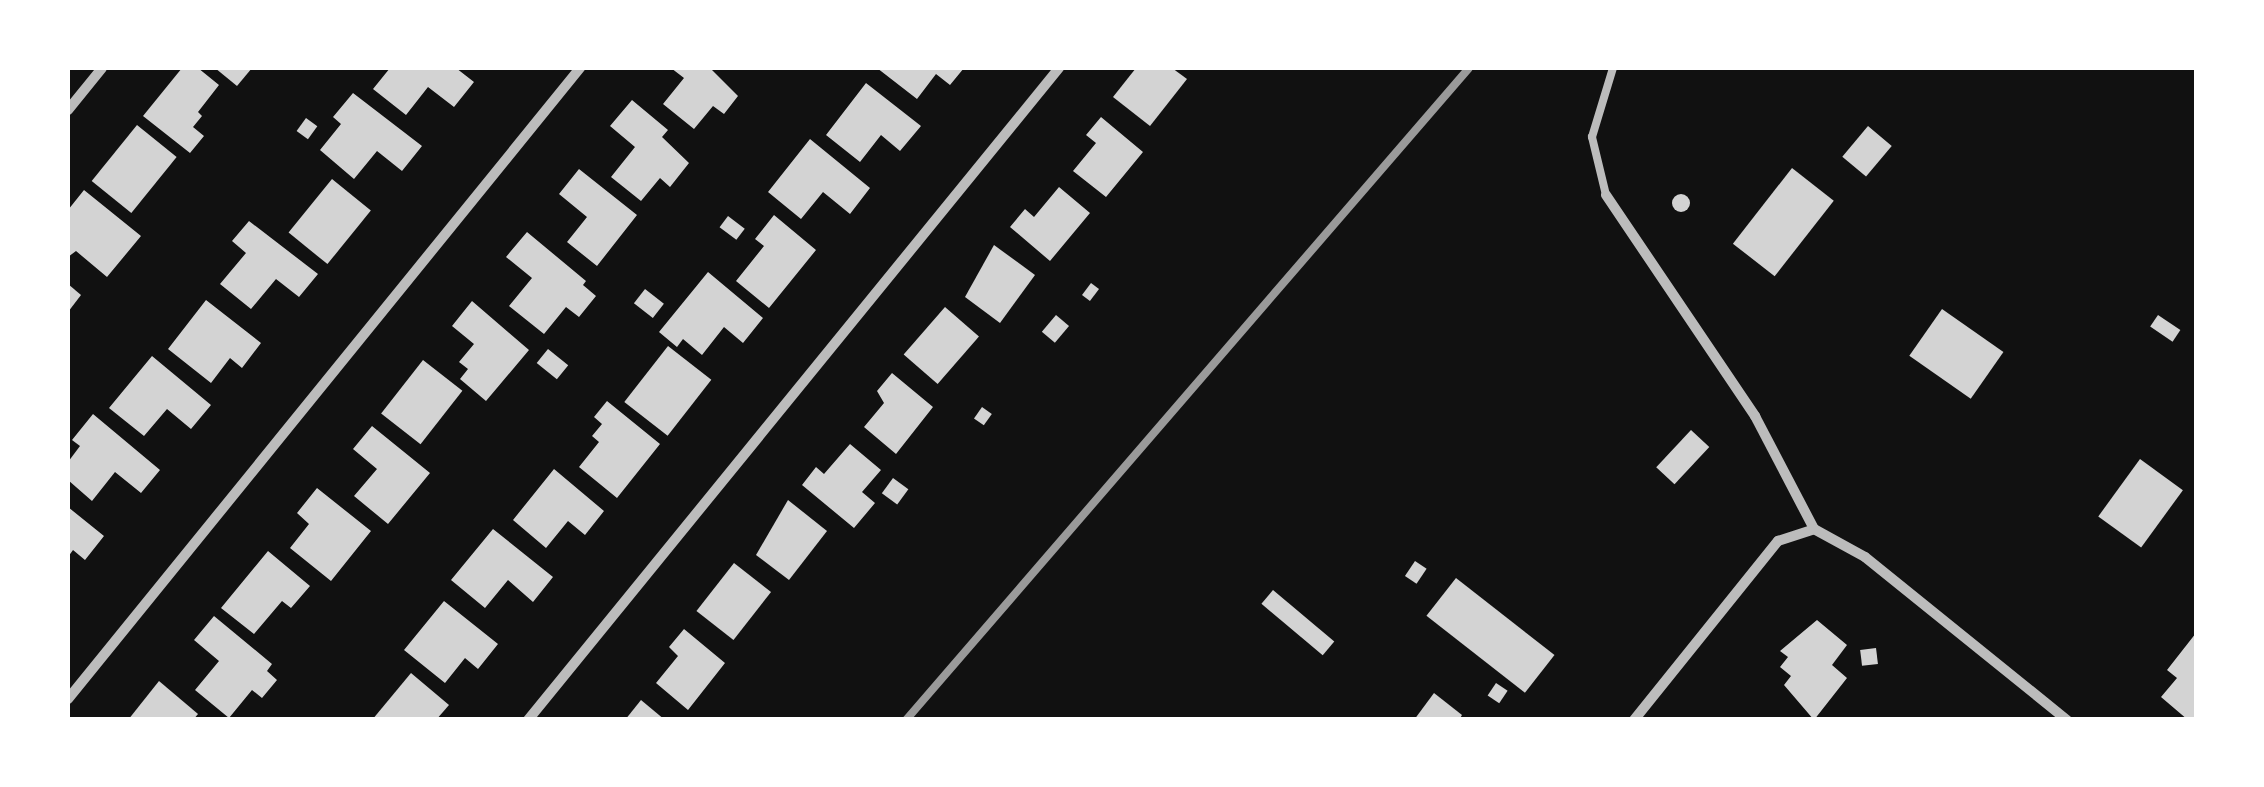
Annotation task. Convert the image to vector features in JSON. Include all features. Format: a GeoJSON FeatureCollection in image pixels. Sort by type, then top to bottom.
{"type":"FeatureCollection","features":[{"type":"Feature","properties":{"kind":"street"},"geometry":{"type":"LineString","coordinates":[[68,110],[102,68]]}},
{"type":"Feature","properties":{"kind":"street"},"geometry":{"type":"LineString","coordinates":[[68,699],[580,68]]}},
{"type":"Feature","properties":{"kind":"street"},"geometry":{"type":"LineString","coordinates":[[528,720],[1059,68]]}},
{"type":"Feature","properties":{"kind":"street"},"geometry":{"type":"LineString","coordinates":[[1606,195],[1756,416],[1814,529],[1865,557],[2066,720]]}},
{"type":"Feature","properties":{"kind":"street"},"geometry":{"type":"LineString","coordinates":[[1634,720],[1778,541],[1814,529]]}},
{"type":"Feature","properties":{"kind":"lane"},"geometry":{"type":"LineString","coordinates":[[1606,195],[1592,137],[1612,68]]}},
{"type":"Feature","properties":{"kind":"building"},"geometry":{"type":"Polygon","coordinates":[[[182,68],[198,68],[219,85],[198,112],[202,116],[193,127],[204,136],[190,153],[143,116],[182,68]]]}},
{"type":"Feature","properties":{"kind":"building"},"geometry":{"type":"Polygon","coordinates":[[[215,68],[252,68],[237,86],[215,68]]]}},
{"type":"Feature","properties":{"kind":"building"},"geometry":{"type":"Polygon","coordinates":[[[390,68],[456,68],[474,82],[454,107],[428,87],[406,115],[373,89],[390,68]]]}},
{"type":"Feature","properties":{"kind":"building"},"geometry":{"type":"Polygon","coordinates":[[[671,68],[710,68],[738,96],[724,114],[713,106],[694,129],[663,104],[684,78],[671,68]]]}},
{"type":"Feature","properties":{"kind":"building"},"geometry":{"type":"Polygon","coordinates":[[[877,68],[964,68],[950,85],[936,74],[917,99],[877,68]]]}},
{"type":"Feature","properties":{"kind":"building"},"geometry":{"type":"Polygon","coordinates":[[[1136,68],[1172,68],[1187,79],[1150,126],[1113,97],[1136,68]]]}},
{"type":"Feature","properties":{"kind":"building"},"geometry":{"type":"Polygon","coordinates":[[[866,83],[921,126],[900,151],[881,135],[860,162],[826,135],[866,83]]]}},
{"type":"Feature","properties":{"kind":"building"},"geometry":{"type":"Polygon","coordinates":[[[353,93],[422,146],[402,171],[377,151],[354,179],[320,150],[341,124],[333,117],[353,93]]]}},
{"type":"Feature","properties":{"kind":"building"},"geometry":{"type":"Polygon","coordinates":[[[632,100],[668,130],[662,137],[689,163],[670,187],[660,178],[641,201],[611,177],[635,147],[610,126],[632,100]]]}},
{"type":"Feature","properties":{"kind":"building"},"geometry":{"type":"Polygon","coordinates":[[[1101,117],[1143,152],[1106,197],[1073,171],[1096,143],[1086,135],[1101,117]]]}},
{"type":"Feature","properties":{"kind":"building"},"geometry":{"type":"Polygon","coordinates":[[[306,118],[317,126],[308,139],[297,131],[306,118]]]}},
{"type":"Feature","properties":{"kind":"building"},"geometry":{"type":"Polygon","coordinates":[[[137,125],[177,157],[131,213],[92,181],[137,125]]]}},
{"type":"Feature","properties":{"kind":"building"},"geometry":{"type":"Polygon","coordinates":[[[1868,126],[1892,146],[1866,177],[1842,157],[1868,126]]]}},
{"type":"Feature","properties":{"kind":"building"},"geometry":{"type":"Polygon","coordinates":[[[810,139],[870,188],[850,214],[823,192],[801,219],[768,192],[810,139]]]}},
{"type":"Feature","properties":{"kind":"building"},"geometry":{"type":"Polygon","coordinates":[[[1792,168],[1834,201],[1775,276],[1733,244],[1792,168]]]}},
{"type":"Feature","properties":{"kind":"building"},"geometry":{"type":"Polygon","coordinates":[[[579,169],[637,215],[597,266],[567,242],[587,217],[559,194],[579,169]]]}},
{"type":"Feature","properties":{"kind":"building"},"geometry":{"type":"Polygon","coordinates":[[[332,179],[371,210],[327,264],[289,233],[332,179]]]}},
{"type":"Feature","properties":{"kind":"building"},"geometry":{"type":"Polygon","coordinates":[[[1059,187],[1090,213],[1050,261],[1010,227],[1025,209],[1034,217],[1059,187]]]}},
{"type":"Feature","properties":{"kind":"building"},"geometry":{"type":"Polygon","coordinates":[[[84,190],[141,236],[107,277],[76,251],[68,257],[68,210],[84,190]]]}},
{"type":"Feature","properties":{"kind":"building"},"geometry":{"type":"Polygon","coordinates":[[[1681,194],[1690,203],[1681,212],[1672,203],[1681,194]]]}},
{"type":"Feature","properties":{"kind":"building"},"geometry":{"type":"Polygon","coordinates":[[[774,215],[816,250],[769,308],[736,281],[764,246],[755,239],[774,215]]]}},
{"type":"Feature","properties":{"kind":"building"},"geometry":{"type":"Polygon","coordinates":[[[728,216],[745,229],[736,240],[720,227],[728,216]]]}},
{"type":"Feature","properties":{"kind":"building"},"geometry":{"type":"Polygon","coordinates":[[[249,221],[318,274],[299,297],[276,279],[251,309],[220,284],[246,253],[232,241],[249,221]]]}},
{"type":"Feature","properties":{"kind":"building"},"geometry":{"type":"Polygon","coordinates":[[[527,232],[586,281],[583,285],[596,296],[579,317],[566,307],[544,334],[509,306],[532,278],[506,257],[527,232]]]}},
{"type":"Feature","properties":{"kind":"building"},"geometry":{"type":"Polygon","coordinates":[[[994,245],[1035,275],[1000,323],[965,297],[994,245]]]}},
{"type":"Feature","properties":{"kind":"building"},"geometry":{"type":"Polygon","coordinates":[[[708,272],[763,318],[743,343],[724,327],[702,355],[683,339],[677,347],[659,332],[708,272]]]}},
{"type":"Feature","properties":{"kind":"building"},"geometry":{"type":"Polygon","coordinates":[[[1091,283],[1099,289],[1090,301],[1082,295],[1091,283]]]}},
{"type":"Feature","properties":{"kind":"building"},"geometry":{"type":"Polygon","coordinates":[[[68,284],[81,295],[68,312],[68,284]]]}},
{"type":"Feature","properties":{"kind":"building"},"geometry":{"type":"Polygon","coordinates":[[[645,289],[664,304],[653,318],[634,303],[645,289]]]}},
{"type":"Feature","properties":{"kind":"building"},"geometry":{"type":"Polygon","coordinates":[[[206,300],[261,343],[242,368],[230,358],[211,383],[168,349],[206,300]]]}},
{"type":"Feature","properties":{"kind":"building"},"geometry":{"type":"Polygon","coordinates":[[[472,301],[529,350],[486,401],[460,379],[468,369],[459,362],[474,344],[452,326],[472,301]]]}},
{"type":"Feature","properties":{"kind":"building"},"geometry":{"type":"Polygon","coordinates":[[[945,307],[979,337],[938,384],[904,355],[945,307]]]}},
{"type":"Feature","properties":{"kind":"building"},"geometry":{"type":"Polygon","coordinates":[[[1942,309],[2003,352],[1971,399],[1909,356],[1942,309]]]}},
{"type":"Feature","properties":{"kind":"building"},"geometry":{"type":"Polygon","coordinates":[[[1056,315],[1069,326],[1055,343],[1042,332],[1056,315]]]}},
{"type":"Feature","properties":{"kind":"building"},"geometry":{"type":"Polygon","coordinates":[[[2158,315],[2180,330],[2173,342],[2150,327],[2158,315]]]}},
{"type":"Feature","properties":{"kind":"building"},"geometry":{"type":"Polygon","coordinates":[[[668,346],[711,380],[668,436],[624,402],[668,346]]]}},
{"type":"Feature","properties":{"kind":"building"},"geometry":{"type":"Polygon","coordinates":[[[548,349],[568,365],[557,379],[537,363],[548,349]]]}},
{"type":"Feature","properties":{"kind":"building"},"geometry":{"type":"Polygon","coordinates":[[[152,356],[211,405],[191,429],[167,409],[144,436],[109,408],[152,356]]]}},
{"type":"Feature","properties":{"kind":"building"},"geometry":{"type":"Polygon","coordinates":[[[423,360],[462,391],[421,444],[381,414],[423,360]]]}},
{"type":"Feature","properties":{"kind":"building"},"geometry":{"type":"Polygon","coordinates":[[[892,373],[933,407],[896,454],[864,427],[884,403],[877,391],[892,373]]]}},
{"type":"Feature","properties":{"kind":"building"},"geometry":{"type":"Polygon","coordinates":[[[607,401],[660,444],[617,498],[579,467],[599,442],[592,436],[602,424],[594,417],[607,401]]]}},
{"type":"Feature","properties":{"kind":"building"},"geometry":{"type":"Polygon","coordinates":[[[982,407],[992,414],[984,425],[974,418],[982,407]]]}},
{"type":"Feature","properties":{"kind":"building"},"geometry":{"type":"Polygon","coordinates":[[[93,414],[160,470],[141,493],[115,472],[92,501],[68,480],[68,462],[80,446],[72,440],[93,414]]]}},
{"type":"Feature","properties":{"kind":"building"},"geometry":{"type":"Polygon","coordinates":[[[372,426],[430,473],[388,524],[354,496],[377,469],[353,449],[372,426]]]}},
{"type":"Feature","properties":{"kind":"building"},"geometry":{"type":"Polygon","coordinates":[[[1691,430],[1709,447],[1675,484],[1656,467],[1691,430]]]}},
{"type":"Feature","properties":{"kind":"building"},"geometry":{"type":"Polygon","coordinates":[[[850,444],[881,470],[862,492],[875,503],[854,528],[802,485],[816,467],[824,474],[850,444]]]}},
{"type":"Feature","properties":{"kind":"building"},"geometry":{"type":"Polygon","coordinates":[[[2140,459],[2183,490],[2141,548],[2098,516],[2140,459]]]}},
{"type":"Feature","properties":{"kind":"building"},"geometry":{"type":"Polygon","coordinates":[[[554,469],[604,511],[585,535],[568,521],[546,548],[513,520],[554,469]]]}},
{"type":"Feature","properties":{"kind":"building"},"geometry":{"type":"Polygon","coordinates":[[[893,478],[908,489],[897,505],[882,493],[893,478]]]}},
{"type":"Feature","properties":{"kind":"building"},"geometry":{"type":"Polygon","coordinates":[[[317,488],[371,531],[331,581],[290,548],[309,524],[297,513],[317,488]]]}},
{"type":"Feature","properties":{"kind":"building"},"geometry":{"type":"Polygon","coordinates":[[[788,500],[827,531],[789,580],[756,555],[788,500]]]}},
{"type":"Feature","properties":{"kind":"building"},"geometry":{"type":"Polygon","coordinates":[[[68,507],[104,536],[85,560],[73,550],[68,557],[68,507]]]}},
{"type":"Feature","properties":{"kind":"building"},"geometry":{"type":"Polygon","coordinates":[[[493,529],[553,577],[533,602],[508,580],[485,608],[451,580],[493,529]]]}},
{"type":"Feature","properties":{"kind":"building"},"geometry":{"type":"Polygon","coordinates":[[[268,551],[310,586],[291,608],[282,601],[254,634],[221,608],[268,551]]]}},
{"type":"Feature","properties":{"kind":"building"},"geometry":{"type":"Polygon","coordinates":[[[1415,561],[1427,569],[1417,584],[1405,576],[1415,561]]]}},
{"type":"Feature","properties":{"kind":"building"},"geometry":{"type":"Polygon","coordinates":[[[734,563],[771,592],[733,640],[696,611],[734,563]]]}},
{"type":"Feature","properties":{"kind":"building"},"geometry":{"type":"Polygon","coordinates":[[[1456,578],[1555,655],[1525,693],[1426,616],[1456,578]]]}},
{"type":"Feature","properties":{"kind":"building"},"geometry":{"type":"Polygon","coordinates":[[[1273,590],[1334,641],[1323,655],[1261,604],[1273,590]]]}},
{"type":"Feature","properties":{"kind":"building"},"geometry":{"type":"Polygon","coordinates":[[[444,601],[498,644],[478,669],[465,658],[445,683],[404,650],[444,601]]]}},
{"type":"Feature","properties":{"kind":"building"},"geometry":{"type":"Polygon","coordinates":[[[214,616],[272,664],[267,671],[277,680],[262,698],[252,690],[229,718],[195,690],[219,661],[194,640],[214,616]]]}},
{"type":"Feature","properties":{"kind":"building"},"geometry":{"type":"Polygon","coordinates":[[[1817,620],[1847,645],[1832,665],[1847,678],[1814,720],[1784,685],[1791,676],[1780,667],[1788,657],[1780,651],[1817,620]]]}},
{"type":"Feature","properties":{"kind":"building"},"geometry":{"type":"Polygon","coordinates":[[[684,629],[725,663],[688,710],[656,683],[678,656],[669,647],[684,629]]]}},
{"type":"Feature","properties":{"kind":"building"},"geometry":{"type":"Polygon","coordinates":[[[2196,633],[2196,720],[2188,720],[2161,697],[2177,678],[2167,670],[2196,633]]]}},
{"type":"Feature","properties":{"kind":"building"},"geometry":{"type":"Polygon","coordinates":[[[1876,648],[1878,664],[1862,666],[1860,650],[1876,648]]]}},
{"type":"Feature","properties":{"kind":"building"},"geometry":{"type":"Polygon","coordinates":[[[411,673],[449,705],[436,720],[372,720],[411,673]]]}},
{"type":"Feature","properties":{"kind":"building"},"geometry":{"type":"Polygon","coordinates":[[[159,681],[198,714],[193,720],[128,720],[159,681]]]}},
{"type":"Feature","properties":{"kind":"building"},"geometry":{"type":"Polygon","coordinates":[[[1496,683],[1508,691],[1499,703],[1488,695],[1496,683]]]}},
{"type":"Feature","properties":{"kind":"building"},"geometry":{"type":"Polygon","coordinates":[[[1434,693],[1462,715],[1459,720],[1414,720],[1434,693]]]}},
{"type":"Feature","properties":{"kind":"building"},"geometry":{"type":"Polygon","coordinates":[[[641,700],[665,720],[625,720],[641,700]]]}},
{"type":"Feature","properties":{"kind":"railway"},"geometry":{"type":"LineString","coordinates":[[906,720],[1469,68]]}}]}
